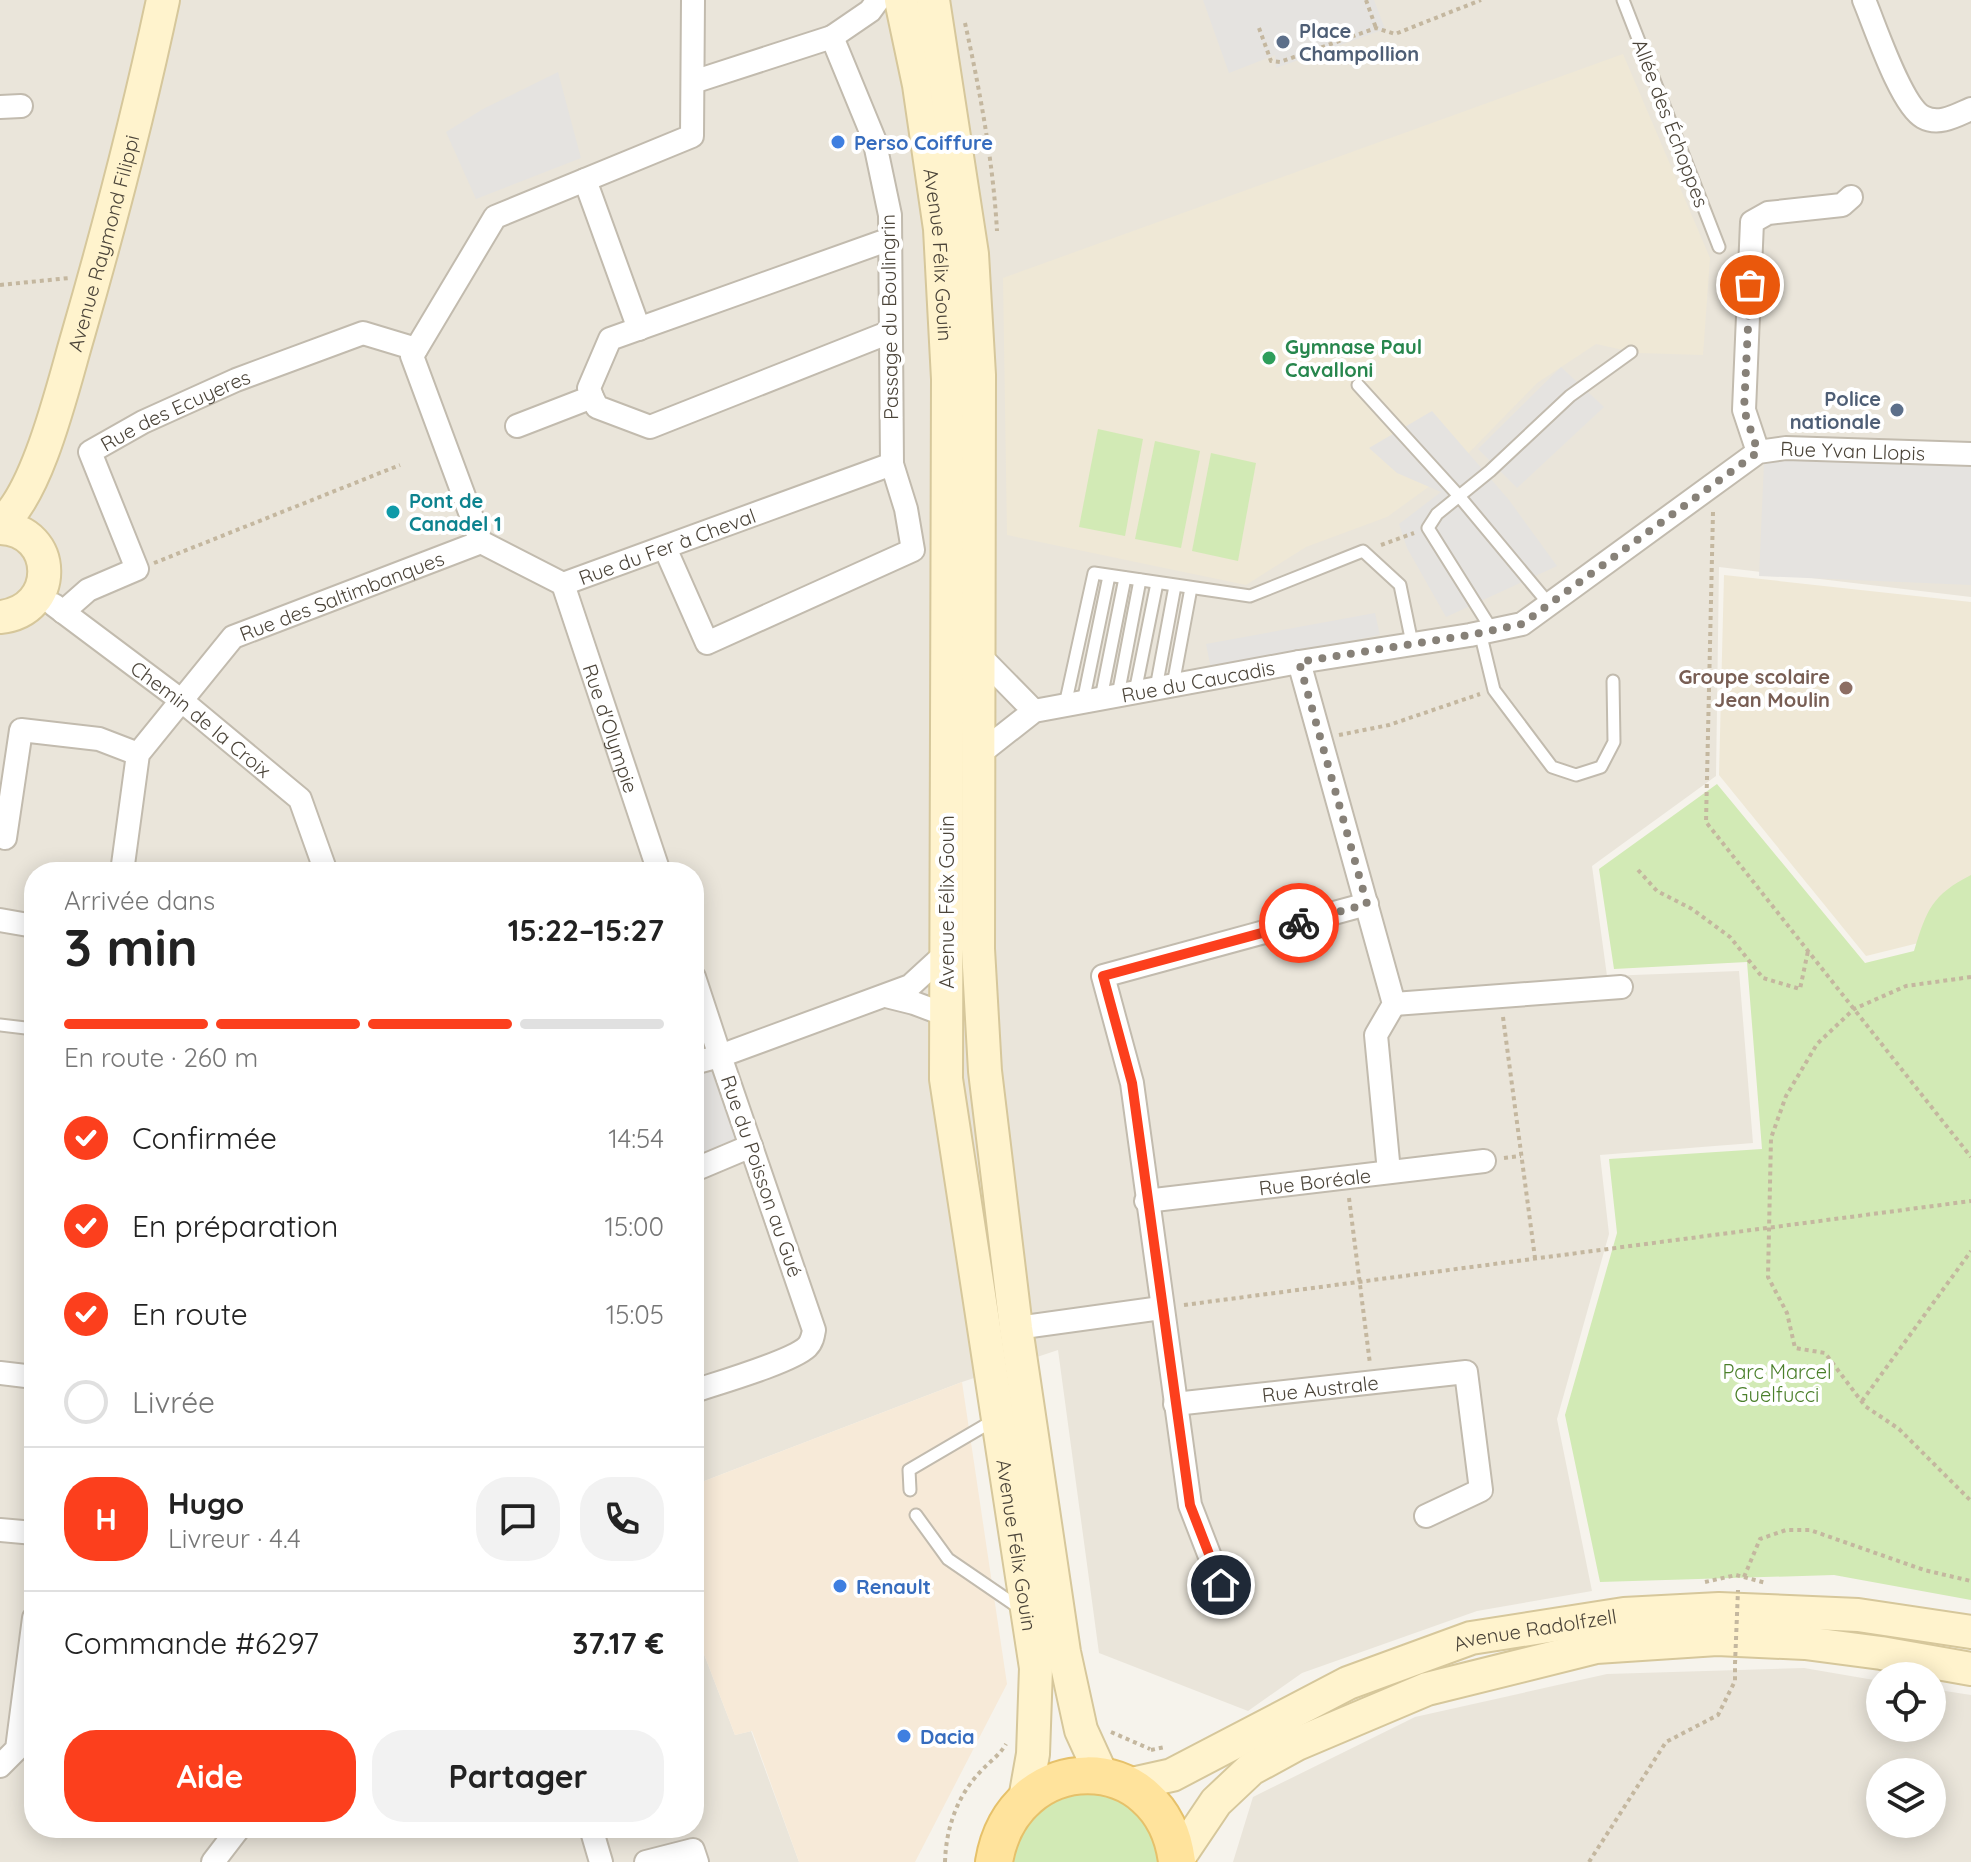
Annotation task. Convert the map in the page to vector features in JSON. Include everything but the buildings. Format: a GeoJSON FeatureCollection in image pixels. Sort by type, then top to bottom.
{"type":"FeatureCollection","features":[{"type":"Feature","properties":{"kind":"main road","name":"Avenue Raymond Filippi"},"geometry":{"type":"LineString","coordinates":[[0,526],[15,509],[29,484],[60,395],[140,109],[163,0]]}},
{"type":"Feature","properties":{"kind":"main road","name":"Avenue Félix Gouin"},"geometry":{"type":"LineString","coordinates":[[901,0],[919,85],[942,257],[948,379],[946,1079],[1036,1668],[1034,1736],[1025,1799]]}},
{"type":"Feature","properties":{"kind":"main road","name":"Avenue Félix Gouin"},"geometry":{"type":"LineString","coordinates":[[933,0],[972,254],[979,375],[978,949],[985,1071],[1016,1328],[1064,1652],[1081,1730],[1114,1780]]}},
{"type":"Feature","properties":{"kind":"main road","name":"Avenue Raymond Filippi"},"geometry":{"type":"LineString","coordinates":[[29,484],[30,525],[45,568],[44,582],[51,603]]}},
{"type":"Feature","properties":{"kind":"main road"},"geometry":{"type":"LineString","coordinates":[[0,526],[22,534],[34,543]]}},
{"type":"Feature","properties":{"kind":"main road"},"geometry":{"type":"LineString","coordinates":[[1,617],[17,614],[29,606],[51,603]]}},
{"type":"Feature","properties":{"kind":"main road","name":"Avenue Radolfzell"},"geometry":{"type":"LineString","coordinates":[[1114,1780],[1172,1775],[1348,1683],[1471,1638],[1624,1614],[1719,1609],[1858,1615],[1971,1632]]}},
{"type":"Feature","properties":{"kind":"main road","name":"Avenue Radolfzell"},"geometry":{"type":"LineString","coordinates":[[1177,1861],[1216,1802],[1251,1769],[1297,1744],[1427,1689],[1596,1647],[1717,1639],[1805,1643],[1971,1669]]}},
{"type":"Feature","properties":{"kind":"main road"},"geometry":{"type":"LineString","coordinates":[[994,1862],[997,1842],[1005,1823],[1025,1799],[1036,1789],[1060,1779],[1086,1775],[1114,1780],[1147,1798],[1162,1816],[1173,1837],[1177,1861]]}},
{"type":"Feature","properties":{"kind":"street"},"geometry":{"type":"LineString","coordinates":[[481,542],[412,356],[495,217],[692,136],[693,0]]}},
{"type":"Feature","properties":{"kind":"street"},"geometry":{"type":"LineString","coordinates":[[693,82],[832,37],[870,11],[878,0]]}},
{"type":"Feature","properties":{"kind":"street"},"geometry":{"type":"LineString","coordinates":[[1864,0],[1908,103],[1925,119],[1944,120],[1971,109]]}},
{"type":"Feature","properties":{"kind":"street","name":"Passage du Boulingrin"},"geometry":{"type":"LineString","coordinates":[[832,37],[874,139],[890,215],[892,464],[906,509],[913,550]]}},
{"type":"Feature","properties":{"kind":"street"},"geometry":{"type":"LineString","coordinates":[[585,180],[639,329]]}},
{"type":"Feature","properties":{"kind":"street"},"geometry":{"type":"LineString","coordinates":[[1758,452],[1744,410],[1752,222],[1768,213],[1842,205],[1851,197]]}},
{"type":"Feature","properties":{"kind":"street"},"geometry":{"type":"LineString","coordinates":[[890,239],[610,339],[589,388],[597,407],[650,427],[890,332]]}},
{"type":"Feature","properties":{"kind":"street","name":"Rue des Ecuyeres"},"geometry":{"type":"LineString","coordinates":[[137,569],[90,452],[143,422],[236,380],[363,333],[416,349]]}},
{"type":"Feature","properties":{"kind":"street"},"geometry":{"type":"LineString","coordinates":[[517,426],[592,397]]}},
{"type":"Feature","properties":{"kind":"street","name":"Rue Yvan Llopis"},"geometry":{"type":"LineString","coordinates":[[1740,466],[1758,452],[1786,448],[1971,454]]}},
{"type":"Feature","properties":{"kind":"street","name":"Rue du Fer à Cheval"},"geometry":{"type":"LineString","coordinates":[[481,542],[563,584],[892,464]]}},
{"type":"Feature","properties":{"kind":"street","name":"Rue du Caucadis"},"geometry":{"type":"LineString","coordinates":[[978,755],[1034,711],[1522,624],[1740,466]]}},
{"type":"Feature","properties":{"kind":"street","name":"Rue des Saltimbanques"},"geometry":{"type":"LineString","coordinates":[[138,754],[233,637],[481,542]]}},
{"type":"Feature","properties":{"kind":"street"},"geometry":{"type":"LineString","coordinates":[[665,548],[707,643],[913,550],[948,565]]}},
{"type":"Feature","properties":{"kind":"street"},"geometry":{"type":"LineString","coordinates":[[51,603],[137,569]]}},
{"type":"Feature","properties":{"kind":"street","name":"Rue d'Olympie"},"geometry":{"type":"LineString","coordinates":[[563,584],[656,862]]}},
{"type":"Feature","properties":{"kind":"street","name":"Chemin de la Croix"},"geometry":{"type":"LineString","coordinates":[[51,603],[182,701],[300,799],[322,862]]}},
{"type":"Feature","properties":{"kind":"street"},"geometry":{"type":"LineString","coordinates":[[979,655],[1034,711]]}},
{"type":"Feature","properties":{"kind":"street"},"geometry":{"type":"LineString","coordinates":[[1299,662],[1394,1004],[1376,1035],[1389,1172]]}},
{"type":"Feature","properties":{"kind":"street"},"geometry":{"type":"LineString","coordinates":[[5,838],[21,730],[99,739],[138,754],[123,862]]}},
{"type":"Feature","properties":{"kind":"street"},"geometry":{"type":"LineString","coordinates":[[1221,1585],[1190,1505],[1132,1083],[1103,976],[1367,904]]}},
{"type":"Feature","properties":{"kind":"street"},"geometry":{"type":"LineString","coordinates":[[0,920],[24,924]]}},
{"type":"Feature","properties":{"kind":"street","name":"Rue du Poisson au Gué"},"geometry":{"type":"LineString","coordinates":[[704,1387],[790,1357],[812,1341],[812,1320],[720,1056],[910,986],[946,953]]}},
{"type":"Feature","properties":{"kind":"street"},"geometry":{"type":"LineString","coordinates":[[1394,1004],[1621,987]]}},
{"type":"Feature","properties":{"kind":"street"},"geometry":{"type":"LineString","coordinates":[[886,996],[946,1015]]}},
{"type":"Feature","properties":{"kind":"street"},"geometry":{"type":"LineString","coordinates":[[704,1007],[720,1056],[704,1060]]}},
{"type":"Feature","properties":{"kind":"street"},"geometry":{"type":"LineString","coordinates":[[704,1166],[751,1146]]}},
{"type":"Feature","properties":{"kind":"street","name":"Rue Boréale"},"geometry":{"type":"LineString","coordinates":[[1146,1201],[1484,1161]]}},
{"type":"Feature","properties":{"kind":"street"},"geometry":{"type":"LineString","coordinates":[[1016,1328],[1161,1308]]}},
{"type":"Feature","properties":{"kind":"street","name":"Rue Australe"},"geometry":{"type":"LineString","coordinates":[[1175,1404],[1466,1372],[1481,1490],[1426,1516]]}},
{"type":"Feature","properties":{"kind":"street"},"geometry":{"type":"LineString","coordinates":[[0,1373],[24,1376]]}},
{"type":"Feature","properties":{"kind":"street"},"geometry":{"type":"LineString","coordinates":[[0,1530],[24,1532]]}},
{"type":"Feature","properties":{"kind":"street"},"geometry":{"type":"LineString","coordinates":[[0,1766],[17,1749],[24,1695]]}},
{"type":"Feature","properties":{"kind":"street"},"geometry":{"type":"LineString","coordinates":[[213,1862],[231,1838]]}},
{"type":"Feature","properties":{"kind":"street"},"geometry":{"type":"LineString","coordinates":[[594,1838],[601,1862]]}},
{"type":"Feature","properties":{"kind":"street"},"geometry":{"type":"LineString","coordinates":[[646,1862],[693,1850],[697,1862]]}},
{"type":"Feature","properties":{"kind":"lane","name":"Allée des Échoppes"},"geometry":{"type":"LineString","coordinates":[[1623,0],[1719,247]]}},
{"type":"Feature","properties":{"kind":"lane"},"geometry":{"type":"LineString","coordinates":[[1613,681],[1614,742],[1601,767],[1576,775],[1552,767],[1494,690],[1486,631],[1428,528],[1437,514],[1490,471],[1570,396],[1631,352]]}},
{"type":"Feature","properties":{"kind":"lane"},"geometry":{"type":"LineString","coordinates":[[1358,385],[1459,496],[1549,604]]}},
{"type":"Feature","properties":{"kind":"lane"},"geometry":{"type":"LineString","coordinates":[[1119,695],[1094,573],[1250,596],[1363,551],[1400,585],[1412,643]]}},
{"type":"Feature","properties":{"kind":"lane"},"geometry":{"type":"LineString","coordinates":[[1109,576],[1119,695]]}},
{"type":"Feature","properties":{"kind":"lane"},"geometry":{"type":"LineString","coordinates":[[1119,695],[1125,578]]}},
{"type":"Feature","properties":{"kind":"lane"},"geometry":{"type":"LineString","coordinates":[[1119,695],[1140,580]]}},
{"type":"Feature","properties":{"kind":"lane"},"geometry":{"type":"LineString","coordinates":[[1119,695],[1157,583]]}},
{"type":"Feature","properties":{"kind":"lane"},"geometry":{"type":"LineString","coordinates":[[1119,695],[1175,586]]}},
{"type":"Feature","properties":{"kind":"lane"},"geometry":{"type":"LineString","coordinates":[[1119,695],[1191,588]]}},
{"type":"Feature","properties":{"kind":"lane"},"geometry":{"type":"LineString","coordinates":[[0,1025],[24,1028]]}},
{"type":"Feature","properties":{"kind":"lane"},"geometry":{"type":"LineString","coordinates":[[910,1490],[909,1470],[996,1419]]}},
{"type":"Feature","properties":{"kind":"lane"},"geometry":{"type":"LineString","coordinates":[[916,1515],[948,1559],[1027,1613]]}},
{"type":"Feature","properties":{"kind":"path"},"geometry":{"type":"LineString","coordinates":[[1366,0],[1376,28]]}},
{"type":"Feature","properties":{"kind":"path"},"geometry":{"type":"LineString","coordinates":[[1259,28],[1271,61],[1280,62],[1376,28],[1395,34],[1481,0]]}},
{"type":"Feature","properties":{"kind":"path"},"geometry":{"type":"LineString","coordinates":[[0,285],[95,276]]}},
{"type":"Feature","properties":{"kind":"path"},"geometry":{"type":"LineString","coordinates":[[137,569],[400,465]]}},
{"type":"Feature","properties":{"kind":"path"},"geometry":{"type":"LineString","coordinates":[[1714,485],[1706,822],[1971,1157]]}},
{"type":"Feature","properties":{"kind":"path"},"geometry":{"type":"LineString","coordinates":[[1363,551],[1428,528]]}},
{"type":"Feature","properties":{"kind":"path"},"geometry":{"type":"LineString","coordinates":[[1321,739],[1389,725],[1494,690]]}},
{"type":"Feature","properties":{"kind":"path"},"geometry":{"type":"LineString","coordinates":[[1638,870],[1657,891],[1692,909],[1730,937],[1763,978],[1800,989],[1808,951]]}},
{"type":"Feature","properties":{"kind":"path"},"geometry":{"type":"LineString","coordinates":[[1971,977],[1906,986],[1854,1009],[1817,1044],[1786,1096],[1771,1138],[1768,1228],[1768,1277],[1787,1313],[1795,1348],[1825,1353],[1861,1402],[1899,1429],[1971,1501]]}},
{"type":"Feature","properties":{"kind":"path"},"geometry":{"type":"LineString","coordinates":[[1500,995],[1535,1258]]}},
{"type":"Feature","properties":{"kind":"path"},"geometry":{"type":"LineString","coordinates":[[1347,1177],[1372,1382]]}},
{"type":"Feature","properties":{"kind":"path"},"geometry":{"type":"LineString","coordinates":[[1161,1308],[1971,1201]]}},
{"type":"Feature","properties":{"kind":"path"},"geometry":{"type":"LineString","coordinates":[[1861,1402],[1971,1251]]}},
{"type":"Feature","properties":{"kind":"path"},"geometry":{"type":"LineString","coordinates":[[1589,1862],[1666,1742],[1718,1715],[1735,1681],[1738,1590],[1760,1539],[1786,1530],[1810,1530],[1924,1570],[1971,1581]]}},
{"type":"Feature","properties":{"kind":"path"},"geometry":{"type":"LineString","coordinates":[[1103,1729],[1164,1755]]}},
{"type":"Feature","properties":{"kind":"path"},"geometry":{"type":"LineString","coordinates":[[945,1862],[947,1837],[961,1797],[983,1768],[998,1756],[1006,1742]]}},
{"type":"Feature","properties":{"kind":"shaded area"},"geometry":{"type":"Polygon","coordinates":[[[0,0],[1971,0],[1971,597],[1719,567],[1716,776],[1592,866],[1607,976],[1739,971],[1753,1143],[1600,1155],[1609,1234],[1557,1419],[1592,1591],[1477,1611],[1302,1673],[1248,1711],[1099,1653],[1058,1350],[962,1382],[704,1481],[704,862],[24,862],[24,1838],[704,1838],[704,1654],[735,1735],[751,1731],[799,1862],[0,1862],[0,0]]]}},
{"type":"Feature","properties":{"kind":"shaded area","name":"Place Champollion"},"geometry":{"type":"Polygon","coordinates":[[[1203,0],[1374,0],[1385,29],[1276,68],[1275,55],[1229,73],[1203,0]]]}},
{"type":"Feature","properties":{"kind":"shaded area"},"geometry":{"type":"Polygon","coordinates":[[[1623,54],[1710,258],[1703,355],[1637,353],[1596,344],[1537,383],[1452,470],[1387,517],[1306,547],[1246,585],[1007,535],[1003,278],[1623,54]]]}},
{"type":"Feature","properties":{"kind":"shaded area"},"geometry":{"type":"Polygon","coordinates":[[[558,72],[581,158],[476,199],[446,132],[483,109],[558,72]]]}},
{"type":"Feature","properties":{"kind":"shaded area"},"geometry":{"type":"Polygon","coordinates":[[[1561,367],[1604,407],[1517,488],[1478,449],[1561,367]]]}},
{"type":"Feature","properties":{"kind":"shaded area"},"geometry":{"type":"Polygon","coordinates":[[[1432,411],[1509,500],[1557,566],[1446,617],[1407,548],[1399,524],[1441,492],[1397,473],[1369,448],[1432,411]]]}},
{"type":"Feature","properties":{"kind":"shaded area"},"geometry":{"type":"Polygon","coordinates":[[[1778,458],[1971,464],[1971,585],[1759,576],[1764,462],[1778,458]]]}},
{"type":"Feature","properties":{"kind":"shaded area","name":"Groupe scolaire Jean Moulin"},"geometry":{"type":"Polygon","coordinates":[[[1724,575],[1971,602],[1971,930],[1866,956],[1719,775],[1724,575]]]}},
{"type":"Feature","properties":{"kind":"shaded area"},"geometry":{"type":"Polygon","coordinates":[[[1375,613],[1380,635],[1211,669],[1206,644],[1375,613]]]}},
{"type":"Feature","properties":{"kind":"shaded area"},"geometry":{"type":"Polygon","coordinates":[[[720,1056],[751,1146],[704,1166],[704,1060],[720,1056]]]}},
{"type":"Feature","properties":{"kind":"shaded area"},"geometry":{"type":"Polygon","coordinates":[[[962,1382],[1007,1684],[915,1862],[799,1862],[752,1731],[735,1735],[704,1654],[704,1481],[962,1382]]]}},
{"type":"Feature","properties":{"kind":"shaded area"},"geometry":{"type":"Polygon","coordinates":[[[1804,1668],[1866,1679],[1866,1742],[1946,1742],[1946,1691],[1971,1695],[1971,1862],[1233,1862],[1253,1797],[1415,1717],[1607,1674],[1804,1668]]]}},
{"type":"Feature","properties":{"kind":"green space"},"geometry":{"type":"Polygon","coordinates":[[[1098,429],[1143,439],[1125,536],[1079,527],[1098,429]]]}},
{"type":"Feature","properties":{"kind":"green space"},"geometry":{"type":"Polygon","coordinates":[[[1155,441],[1200,451],[1181,548],[1135,539],[1155,441]]]}},
{"type":"Feature","properties":{"kind":"green space"},"geometry":{"type":"Polygon","coordinates":[[[1211,453],[1256,463],[1238,561],[1192,551],[1211,453]]]}},
{"type":"Feature","properties":{"kind":"green space","name":"Parc Marcel Guelfucci"},"geometry":{"type":"Polygon","coordinates":[[[1717,784],[1865,963],[1914,951],[1927,914],[1939,897],[1971,875],[1971,1600],[1834,1575],[1600,1582],[1565,1415],[1617,1233],[1609,1159],[1762,1149],[1747,962],[1614,969],[1599,869],[1717,784]]]}},
{"type":"Feature","properties":{"kind":"green space"},"geometry":{"type":"Polygon","coordinates":[[[1106,1791],[1148,1818],[1165,1862],[1009,1862],[1019,1827],[1057,1795],[1106,1791]]]}},
{"type":"Feature","properties":{"kind":"way so far"},"geometry":{"type":"LineString","coordinates":[[1299,923],[1367,904],[1299,662],[1522,624],[1758,452],[1744,410],[1750,285]]}},
{"type":"Feature","properties":{"kind":"place","name":"Place Champollion"},"geometry":{"type":"Point","coordinates":[1283,42]}},
{"type":"Feature","properties":{"kind":"place","name":"Perso Coiffure"},"geometry":{"type":"Point","coordinates":[838,142]}},
{"type":"Feature","properties":{"kind":"place","name":"Gymnase Paul Cavalloni"},"geometry":{"type":"Point","coordinates":[1269,358]}},
{"type":"Feature","properties":{"kind":"place","name":"Police nationale"},"geometry":{"type":"Point","coordinates":[1897,410]}},
{"type":"Feature","properties":{"kind":"place","name":"Pont de Canadel 1"},"geometry":{"type":"Point","coordinates":[393,512]}},
{"type":"Feature","properties":{"kind":"place","name":"Groupe scolaire Jean Moulin"},"geometry":{"type":"Point","coordinates":[1846,688]}},
{"type":"Feature","properties":{"kind":"place","name":"Renault"},"geometry":{"type":"Point","coordinates":[840,1586]}},
{"type":"Feature","properties":{"kind":"place","name":"Dacia"},"geometry":{"type":"Point","coordinates":[904,1736]}},
{"type":"Feature","properties":{"kind":"route"},"geometry":{"type":"LineString","coordinates":[[1221,1585],[1190,1505],[1132,1083],[1103,976],[1299,923]]}}]}
